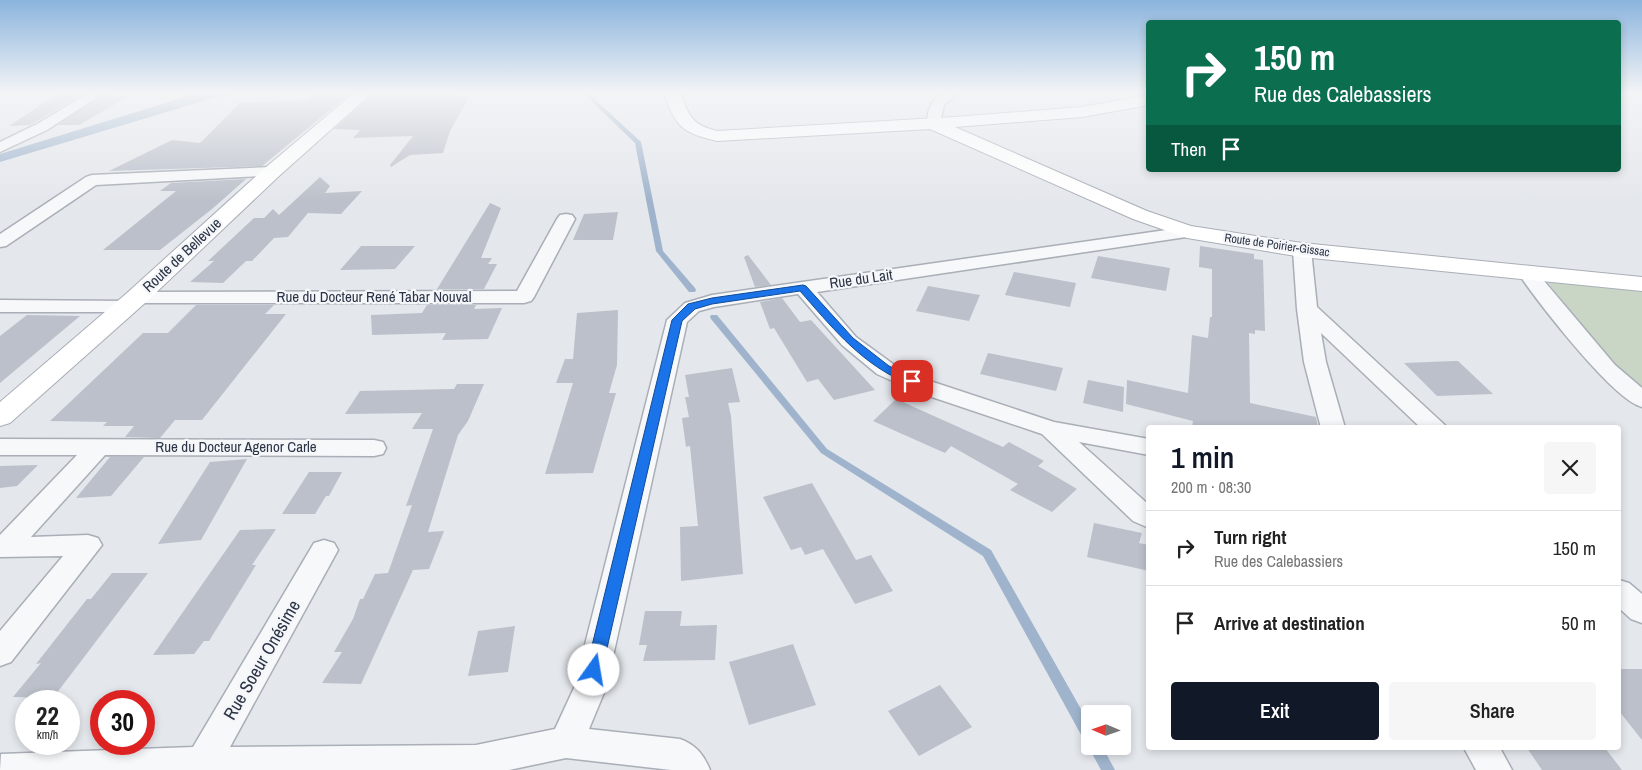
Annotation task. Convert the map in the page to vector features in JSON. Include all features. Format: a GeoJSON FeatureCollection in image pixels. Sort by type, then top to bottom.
{"type":"FeatureCollection","features":[{"type":"Feature","properties":{"kind":"main road","name":"Route de Bellevue"},"geometry":{"type":"LineString","coordinates":[[0,416],[322,129]]}},
{"type":"Feature","properties":{"kind":"main road"},"geometry":{"type":"LineString","coordinates":[[692,129],[696,132],[717,136],[845,129]]}},
{"type":"Feature","properties":{"kind":"main road","name":"Route de Poirier-Gissac"},"geometry":{"type":"LineString","coordinates":[[945,129],[1140,215],[1187,232],[1302,250],[1642,284]]}},
{"type":"Feature","properties":{"kind":"street"},"geometry":{"type":"LineString","coordinates":[[0,148],[40,129]]}},
{"type":"Feature","properties":{"kind":"street"},"geometry":{"type":"LineString","coordinates":[[0,242],[92,180],[272,172]]}},
{"type":"Feature","properties":{"kind":"street","name":"Rue du Docteur René Tabar Nouval"},"geometry":{"type":"LineString","coordinates":[[130,302],[524,296],[566,219]]}},
{"type":"Feature","properties":{"kind":"street","name":"Rue du Lait"},"geometry":{"type":"LineString","coordinates":[[566,742],[590,688],[677,320],[692,307],[712,301],[1187,232]]}},
{"type":"Feature","properties":{"kind":"street"},"geometry":{"type":"LineString","coordinates":[[1302,250],[1307,309],[1315,362],[1332,425]]}},
{"type":"Feature","properties":{"kind":"street"},"geometry":{"type":"LineString","coordinates":[[1527,273],[1607,370],[1642,400]]}},
{"type":"Feature","properties":{"kind":"street"},"geometry":{"type":"LineString","coordinates":[[803,288],[849,341],[885,368],[925,387],[1050,429],[1146,446]]}},
{"type":"Feature","properties":{"kind":"street"},"geometry":{"type":"LineString","coordinates":[[0,306],[130,302]]}},
{"type":"Feature","properties":{"kind":"street"},"geometry":{"type":"LineString","coordinates":[[1307,309],[1433,425]]}},
{"type":"Feature","properties":{"kind":"street"},"geometry":{"type":"LineString","coordinates":[[1050,429],[1146,516]]}},
{"type":"Feature","properties":{"kind":"street","name":"Rue du Docteur Agenor Carle"},"geometry":{"type":"LineString","coordinates":[[0,447],[374,448]]}},
{"type":"Feature","properties":{"kind":"street"},"geometry":{"type":"LineString","coordinates":[[0,653],[88,545],[4,548],[99,447]]}},
{"type":"Feature","properties":{"kind":"street","name":"Rue Soeur Onésime"},"geometry":{"type":"LineString","coordinates":[[201,766],[324,550]]}},
{"type":"Feature","properties":{"kind":"street"},"geometry":{"type":"LineString","coordinates":[[1621,593],[1642,611]]}},
{"type":"Feature","properties":{"kind":"street"},"geometry":{"type":"LineString","coordinates":[[1,770],[201,766],[474,765],[566,742],[680,756],[693,770]]}},
{"type":"Feature","properties":{"kind":"street"},"geometry":{"type":"LineString","coordinates":[[1483,750],[1495,770]]}},
{"type":"Feature","properties":{"kind":"green space"},"geometry":{"type":"Polygon","coordinates":[[[1546,280],[1642,289],[1642,390],[1618,369],[1546,280]]]}},
{"type":"Feature","properties":{"kind":"water"},"geometry":{"type":"Polygon","coordinates":[[[81,129],[110,129],[0,162],[0,154],[81,129]]]}},
{"type":"Feature","properties":{"kind":"building"},"geometry":{"type":"Polygon","coordinates":[[[214,129],[307,129],[262,166],[109,171],[172,140],[200,143],[214,129]]]}},
{"type":"Feature","properties":{"kind":"building"},"geometry":{"type":"Polygon","coordinates":[[[334,129],[451,129],[443,153],[410,155],[391,167],[390,165],[413,136],[353,138],[360,130],[334,129]]]}},
{"type":"Feature","properties":{"kind":"building"},"geometry":{"type":"Polygon","coordinates":[[[320,177],[330,186],[325,193],[362,191],[341,214],[308,213],[288,237],[274,238],[252,261],[246,261],[223,283],[190,282],[214,261],[208,261],[254,218],[264,218],[273,209],[279,215],[320,177]]]}},
{"type":"Feature","properties":{"kind":"building"},"geometry":{"type":"Polygon","coordinates":[[[246,179],[160,250],[103,250],[176,191],[160,191],[171,183],[246,179]]]}},
{"type":"Feature","properties":{"kind":"building"},"geometry":{"type":"Polygon","coordinates":[[[490,203],[501,208],[481,258],[492,258],[488,264],[497,264],[484,289],[437,289],[490,203]]]}},
{"type":"Feature","properties":{"kind":"building"},"geometry":{"type":"Polygon","coordinates":[[[618,212],[613,240],[573,240],[584,214],[618,212]]]}},
{"type":"Feature","properties":{"kind":"building"},"geometry":{"type":"Polygon","coordinates":[[[361,246],[415,246],[395,269],[340,270],[361,246]]]}},
{"type":"Feature","properties":{"kind":"building"},"geometry":{"type":"Polygon","coordinates":[[[1200,246],[1254,254],[1254,259],[1263,260],[1265,331],[1255,330],[1255,334],[1249,333],[1250,403],[1316,417],[1317,425],[1192,425],[1193,421],[1126,404],[1127,380],[1188,393],[1192,335],[1208,338],[1210,317],[1212,317],[1212,269],[1199,267],[1200,246]]]}},
{"type":"Feature","properties":{"kind":"building"},"geometry":{"type":"Polygon","coordinates":[[[748,255],[771,285],[755,287],[744,257],[748,255]]]}},
{"type":"Feature","properties":{"kind":"building"},"geometry":{"type":"Polygon","coordinates":[[[1098,256],[1170,268],[1166,291],[1091,278],[1098,256]]]}},
{"type":"Feature","properties":{"kind":"building"},"geometry":{"type":"Polygon","coordinates":[[[1014,272],[1076,283],[1070,307],[1005,295],[1014,272]]]}},
{"type":"Feature","properties":{"kind":"building"},"geometry":{"type":"Polygon","coordinates":[[[928,286],[980,295],[969,321],[916,311],[928,286]]]}},
{"type":"Feature","properties":{"kind":"building"},"geometry":{"type":"Polygon","coordinates":[[[782,298],[800,322],[811,320],[875,390],[834,400],[818,379],[807,382],[774,328],[770,329],[760,302],[782,298]]]}},
{"type":"Feature","properties":{"kind":"building"},"geometry":{"type":"Polygon","coordinates":[[[196,305],[274,305],[265,314],[286,314],[202,420],[175,420],[160,438],[125,437],[134,426],[103,426],[107,422],[50,421],[143,333],[168,333],[196,305]]]}},
{"type":"Feature","properties":{"kind":"building"},"geometry":{"type":"Polygon","coordinates":[[[427,305],[476,305],[474,309],[502,308],[488,339],[442,340],[446,333],[372,335],[371,315],[422,313],[427,305]]]}},
{"type":"Feature","properties":{"kind":"building"},"geometry":{"type":"Polygon","coordinates":[[[618,310],[617,365],[609,393],[616,393],[593,473],[545,474],[573,383],[556,383],[565,359],[573,359],[577,313],[618,310]]]}},
{"type":"Feature","properties":{"kind":"building"},"geometry":{"type":"Polygon","coordinates":[[[27,315],[80,316],[0,383],[0,336],[27,315]]]}},
{"type":"Feature","properties":{"kind":"building"},"geometry":{"type":"Polygon","coordinates":[[[988,353],[1063,368],[1056,391],[980,374],[988,353]]]}},
{"type":"Feature","properties":{"kind":"building"},"geometry":{"type":"Polygon","coordinates":[[[1458,361],[1493,394],[1437,396],[1404,363],[1458,361]]]}},
{"type":"Feature","properties":{"kind":"building"},"geometry":{"type":"Polygon","coordinates":[[[732,368],[740,402],[728,403],[731,416],[743,574],[681,581],[680,527],[698,526],[690,446],[686,447],[682,418],[689,417],[685,397],[689,397],[685,375],[732,368]]]}},
{"type":"Feature","properties":{"kind":"building"},"geometry":{"type":"Polygon","coordinates":[[[1088,380],[1124,387],[1123,412],[1083,403],[1088,380]]]}},
{"type":"Feature","properties":{"kind":"building"},"geometry":{"type":"Polygon","coordinates":[[[457,384],[484,384],[468,421],[458,435],[428,532],[444,531],[429,569],[413,570],[361,684],[322,683],[342,652],[334,652],[353,619],[360,599],[363,599],[375,574],[388,573],[412,505],[406,506],[433,429],[412,429],[422,413],[345,414],[360,391],[454,389],[457,384]]]}},
{"type":"Feature","properties":{"kind":"building"},"geometry":{"type":"Polygon","coordinates":[[[896,399],[1003,447],[1009,442],[1044,461],[1038,466],[1077,489],[1052,512],[1010,490],[1018,484],[951,446],[945,453],[873,421],[896,399]]]}},
{"type":"Feature","properties":{"kind":"building"},"geometry":{"type":"Polygon","coordinates":[[[110,457],[144,457],[111,496],[76,498],[110,457]]]}},
{"type":"Feature","properties":{"kind":"building"},"geometry":{"type":"Polygon","coordinates":[[[247,459],[201,540],[158,544],[210,462],[247,459]]]}},
{"type":"Feature","properties":{"kind":"building"},"geometry":{"type":"Polygon","coordinates":[[[38,465],[17,486],[0,488],[0,466],[38,465]]]}},
{"type":"Feature","properties":{"kind":"building"},"geometry":{"type":"Polygon","coordinates":[[[309,472],[342,472],[329,496],[326,496],[315,514],[282,514],[309,472]]]}},
{"type":"Feature","properties":{"kind":"building"},"geometry":{"type":"Polygon","coordinates":[[[812,483],[856,560],[871,555],[893,591],[855,604],[823,549],[805,555],[801,547],[791,550],[763,497],[812,483]]]}},
{"type":"Feature","properties":{"kind":"building"},"geometry":{"type":"Polygon","coordinates":[[[1094,523],[1142,533],[1139,543],[1146,544],[1146,570],[1087,557],[1094,523]]]}},
{"type":"Feature","properties":{"kind":"building"},"geometry":{"type":"Polygon","coordinates":[[[276,529],[252,565],[256,565],[209,641],[204,641],[194,654],[153,655],[240,530],[276,529]]]}},
{"type":"Feature","properties":{"kind":"building"},"geometry":{"type":"Polygon","coordinates":[[[112,573],[148,573],[59,690],[19,690],[41,663],[36,664],[87,599],[91,599],[112,573]]]}},
{"type":"Feature","properties":{"kind":"building"},"geometry":{"type":"Polygon","coordinates":[[[645,611],[682,611],[680,626],[717,625],[715,660],[643,661],[647,645],[639,645],[645,611]]]}},
{"type":"Feature","properties":{"kind":"building"},"geometry":{"type":"Polygon","coordinates":[[[515,626],[508,672],[468,676],[478,631],[515,626]]]}},
{"type":"Feature","properties":{"kind":"building"},"geometry":{"type":"Polygon","coordinates":[[[793,644],[816,705],[749,725],[729,662],[793,644]]]}},
{"type":"Feature","properties":{"kind":"building"},"geometry":{"type":"Polygon","coordinates":[[[1621,669],[1642,669],[1642,740],[1621,714],[1621,669]]]}},
{"type":"Feature","properties":{"kind":"building"},"geometry":{"type":"Polygon","coordinates":[[[940,685],[972,727],[919,756],[888,711],[940,685]]]}},
{"type":"Feature","properties":{"kind":"building"},"geometry":{"type":"Polygon","coordinates":[[[1528,750],[1607,750],[1622,770],[1542,770],[1528,750]]]}},
{"type":"Feature","properties":{"kind":"waterway"},"geometry":{"type":"LineString","coordinates":[[624,129],[638,142],[660,251],[692,290]]}},
{"type":"Feature","properties":{"kind":"waterway"},"geometry":{"type":"LineString","coordinates":[[714,317],[824,451],[987,553],[1081,722]]}},
{"type":"Feature","properties":{"kind":"waterway"},"geometry":{"type":"LineString","coordinates":[[1100,755],[1108,770]]}},
{"type":"Feature","properties":{"kind":"route"},"geometry":{"type":"LineString","coordinates":[[594,670],[677,320],[692,307],[712,301],[803,288],[849,341],[885,368],[912,381]]}}]}
